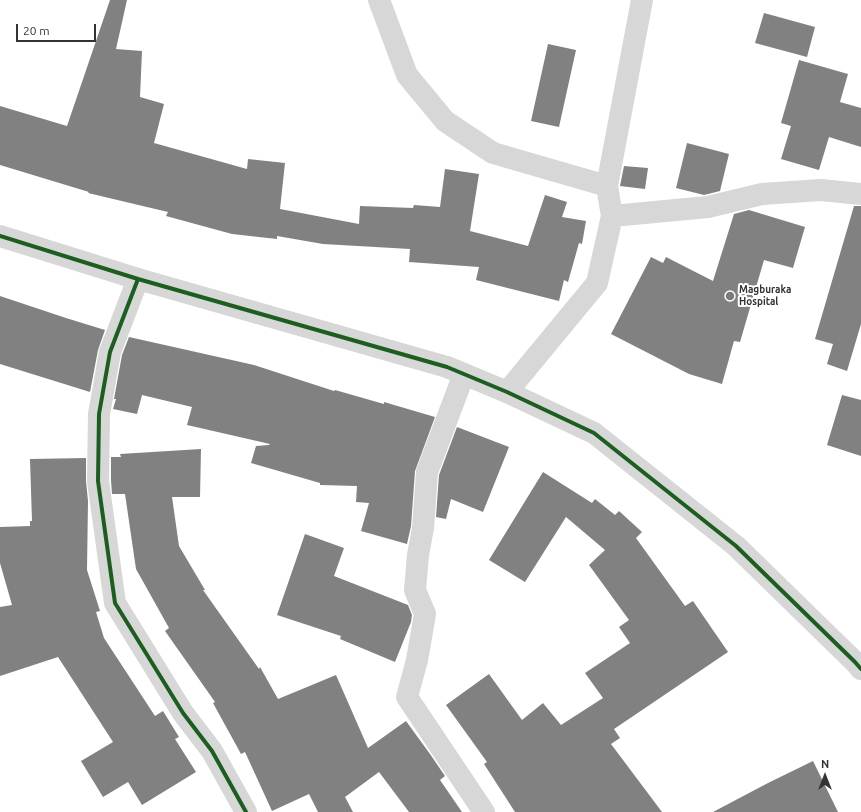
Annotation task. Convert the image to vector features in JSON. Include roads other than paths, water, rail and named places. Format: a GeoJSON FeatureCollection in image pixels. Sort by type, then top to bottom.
{"type":"FeatureCollection","features":[{"type":"Feature","properties":{"kind":"street"},"geometry":{"type":"LineString","coordinates":[[379,0],[407,75],[445,122],[493,153],[607,186]]}},
{"type":"Feature","properties":{"kind":"street"},"geometry":{"type":"LineString","coordinates":[[507,392],[597,283],[612,216],[607,186],[642,0]]}},
{"type":"Feature","properties":{"kind":"street"},"geometry":{"type":"LineString","coordinates":[[612,216],[708,207],[762,194],[821,190],[861,194]]}},
{"type":"Feature","properties":{"kind":"street"},"geometry":{"type":"LineString","coordinates":[[0,236],[138,279],[447,367],[507,392],[594,433],[736,546],[861,669]]}},
{"type":"Feature","properties":{"kind":"street"},"geometry":{"type":"LineString","coordinates":[[138,279],[110,352],[99,414],[98,481],[115,604],[183,713],[212,751],[246,812]]}},
{"type":"Feature","properties":{"kind":"street"},"geometry":{"type":"LineString","coordinates":[[464,374],[427,472],[423,528],[418,555],[415,590],[425,614],[417,660],[407,698],[484,812]]}},
{"type":"Feature","properties":{"kind":"place","name":"Magburaka Hospital"},"geometry":{"type":"Point","coordinates":[730,296]}}]}
